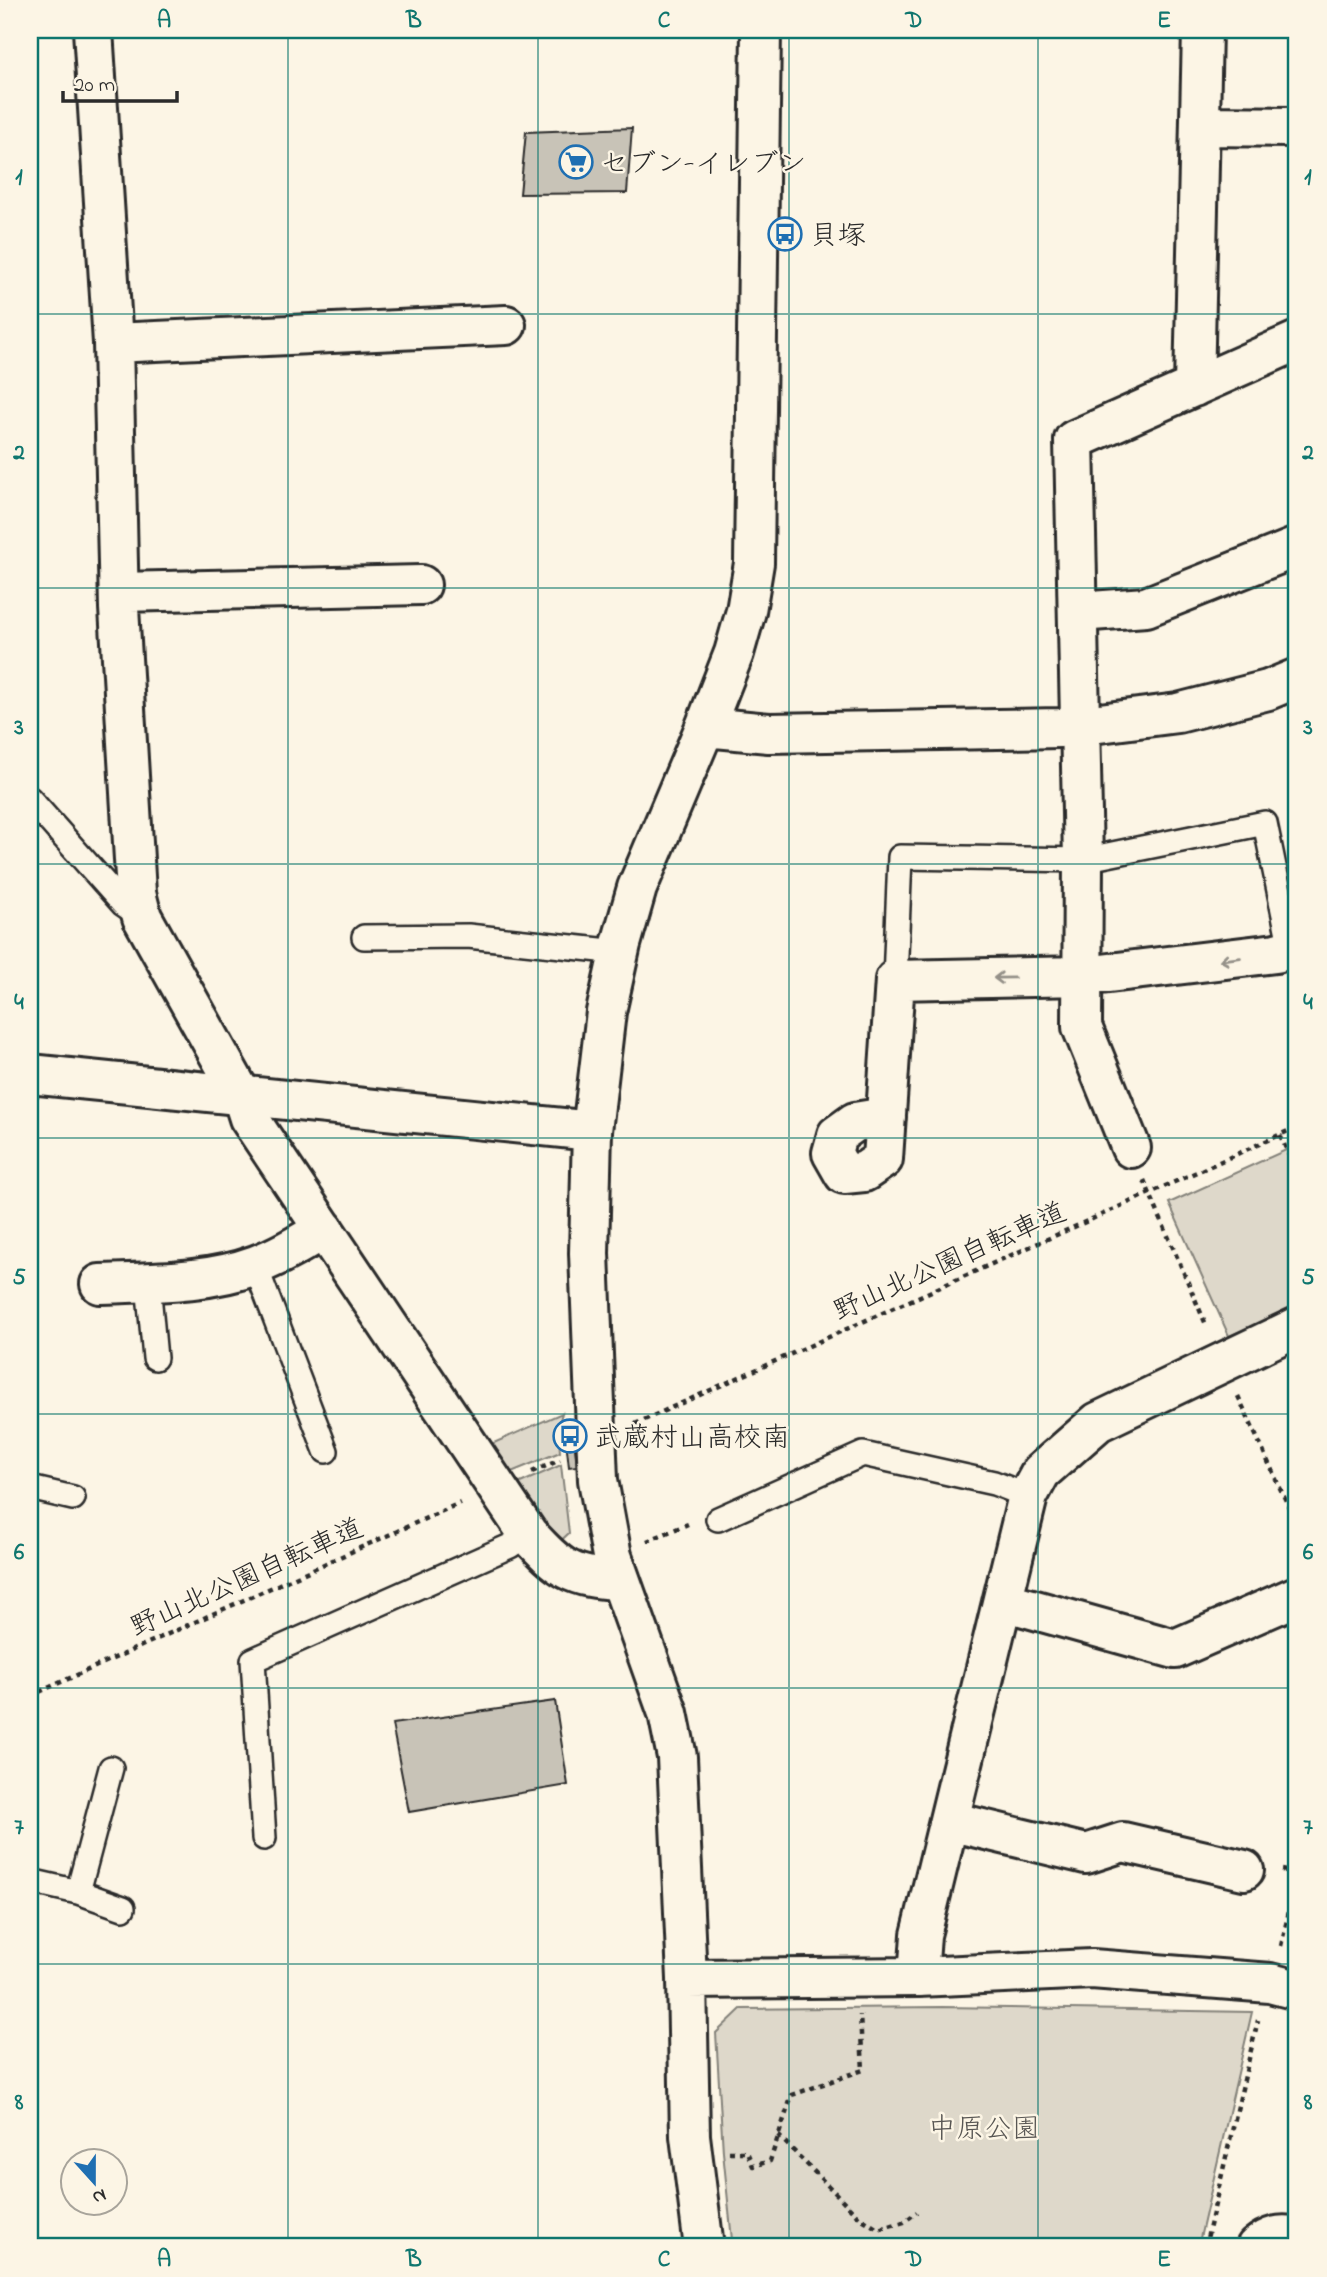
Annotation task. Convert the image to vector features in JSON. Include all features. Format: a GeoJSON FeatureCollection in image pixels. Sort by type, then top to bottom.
{"type":"FeatureCollection","features":[{"type":"Feature","properties":{"kind":"street"},"geometry":{"type":"LineString","coordinates":[[93,30],[113,343],[119,592],[136,893],[142,917],[242,1096],[249,1118],[528,1534],[552,1560],[569,1572],[591,1579],[620,1580]]}},
{"type":"Feature","properties":{"kind":"street"},"geometry":{"type":"LineString","coordinates":[[704,2247],[690,2136],[687,1979],[677,1756],[668,1713],[620,1580],[606,1530],[598,1480],[589,1253],[592,1131],[606,1012],[637,887],[734,653],[746,611],[754,563],[761,30]]}},
{"type":"Feature","properties":{"kind":"street"},"geometry":{"type":"LineString","coordinates":[[1194,387],[1202,30]]}},
{"type":"Feature","properties":{"kind":"street"},"geometry":{"type":"LineString","coordinates":[[1199,126],[1297,127]]}},
{"type":"Feature","properties":{"kind":"street"},"geometry":{"type":"LineString","coordinates":[[113,343],[506,325]]}},
{"type":"Feature","properties":{"kind":"street"},"geometry":{"type":"LineString","coordinates":[[1131,1148],[1082,1027],[1083,860],[1074,440],[1297,341]]}},
{"type":"Feature","properties":{"kind":"street"},"geometry":{"type":"LineString","coordinates":[[1078,612],[1146,607],[1297,547]]}},
{"type":"Feature","properties":{"kind":"street"},"geometry":{"type":"LineString","coordinates":[[119,592],[421,585]]}},
{"type":"Feature","properties":{"kind":"street"},"geometry":{"type":"LineString","coordinates":[[705,727],[769,733],[1060,729],[1178,713],[1268,690],[1297,678]]}},
{"type":"Feature","properties":{"kind":"street"},"geometry":{"type":"LineString","coordinates":[[886,1116],[895,980],[1084,976],[1276,953],[1294,948]]}},
{"type":"Feature","properties":{"kind":"street"},"geometry":{"type":"LineString","coordinates":[[30,1074],[592,1131]]}},
{"type":"Feature","properties":{"kind":"street"},"geometry":{"type":"LineString","coordinates":[[100,1284],[148,1283],[217,1275],[255,1265],[295,1247],[324,1229]]}},
{"type":"Feature","properties":{"kind":"street"},"geometry":{"type":"LineString","coordinates":[[918,1978],[921,1935],[1028,1496],[1041,1472],[1098,1422],[1297,1327]]}},
{"type":"Feature","properties":{"kind":"street"},"geometry":{"type":"LineString","coordinates":[[1003,1601],[1175,1649],[1297,1596]]}},
{"type":"Feature","properties":{"kind":"street"},"geometry":{"type":"LineString","coordinates":[[949,1821],[1086,1854],[1123,1842],[1244,1870]]}},
{"type":"Feature","properties":{"kind":"street"},"geometry":{"type":"LineString","coordinates":[[687,1979],[918,1978],[1093,1969],[1270,1983],[1297,1990]]}},
{"type":"Feature","properties":{"kind":"street"},"geometry":{"type":"LineString","coordinates":[[1256,2247],[1274,2236],[1297,2237]]}},
{"type":"Feature","properties":{"kind":"lane"},"geometry":{"type":"LineString","coordinates":[[30,799],[123,905],[142,917]]}},
{"type":"Feature","properties":{"kind":"lane"},"geometry":{"type":"LineString","coordinates":[[895,980],[900,857],[1083,860],[1265,823],[1294,948]]}},
{"type":"Feature","properties":{"kind":"lane"},"geometry":{"type":"LineString","coordinates":[[364,937],[468,936],[620,951]]}},
{"type":"Feature","properties":{"kind":"lane"},"geometry":{"type":"LineString","coordinates":[[255,1265],[326,1451]]}},
{"type":"Feature","properties":{"kind":"lane"},"geometry":{"type":"LineString","coordinates":[[148,1283],[155,1358]]}},
{"type":"Feature","properties":{"kind":"lane"},"geometry":{"type":"LineString","coordinates":[[718,1519],[863,1454],[994,1483],[1028,1496]]}},
{"type":"Feature","properties":{"kind":"lane"},"geometry":{"type":"LineString","coordinates":[[30,1488],[73,1498]]}},
{"type":"Feature","properties":{"kind":"lane"},"geometry":{"type":"LineString","coordinates":[[264,1838],[253,1660],[510,1546],[528,1534]]}},
{"type":"Feature","properties":{"kind":"lane"},"geometry":{"type":"LineString","coordinates":[[78,1892],[111,1768]]}},
{"type":"Feature","properties":{"kind":"lane"},"geometry":{"type":"LineString","coordinates":[[30,1881],[78,1892],[123,1908]]}},
{"type":"Feature","properties":{"kind":"path","name":"野山北公園自転車道"},"geometry":{"type":"LineString","coordinates":[[627,1428],[1297,1127]]}},
{"type":"Feature","properties":{"kind":"path"},"geometry":{"type":"LineString","coordinates":[[1280,1135],[1297,1173]]}},
{"type":"Feature","properties":{"kind":"path"},"geometry":{"type":"LineString","coordinates":[[522,1476],[565,1458]]}},
{"type":"Feature","properties":{"kind":"path","name":"野山北公園自転車道"},"geometry":{"type":"LineString","coordinates":[[30,1696],[467,1500]]}},
{"type":"Feature","properties":{"kind":"path"},"geometry":{"type":"LineString","coordinates":[[636,1545],[707,1516],[718,1519]]}},
{"type":"Feature","properties":{"kind":"path"},"geometry":{"type":"LineString","coordinates":[[1280,1948],[1297,1876]]}},
{"type":"Feature","properties":{"kind":"path"},"geometry":{"type":"LineString","coordinates":[[1205,2247],[1261,2007]]}},
{"type":"Feature","properties":{"kind":"path"},"geometry":{"type":"LineString","coordinates":[[723,2152],[747,2152],[753,2166],[770,2161],[792,2095],[863,2070],[859,2010]]}},
{"type":"Feature","properties":{"kind":"path"},"geometry":{"type":"LineString","coordinates":[[777,2135],[859,2217],[878,2229],[904,2222],[917,2212]]}},
{"type":"Feature","properties":{"kind":"green space"},"geometry":{"type":"Polygon","coordinates":[[[1297,1145],[1297,1307],[1229,1336],[1169,1203],[1297,1145]]]}},
{"type":"Feature","properties":{"kind":"green space"},"geometry":{"type":"Polygon","coordinates":[[[562,1413],[558,1427],[560,1452],[499,1477],[480,1449],[562,1413]]]}},
{"type":"Feature","properties":{"kind":"green space"},"geometry":{"type":"Polygon","coordinates":[[[561,1465],[569,1533],[553,1548],[509,1488],[561,1465]]]}},
{"type":"Feature","properties":{"kind":"green space","name":"中原公園"},"geometry":{"type":"Polygon","coordinates":[[[942,2007],[1252,2012],[1198,2247],[824,2247],[732,2240],[723,2152],[716,2033],[741,2009],[942,2007]]]}},
{"type":"Feature","properties":{"kind":"building","name":"セブン-イレブン"},"geometry":{"type":"Polygon","coordinates":[[[632,128],[627,193],[520,194],[526,132],[632,128]]]}},
{"type":"Feature","properties":{"kind":"building"},"geometry":{"type":"Polygon","coordinates":[[[565,1431],[573,1431],[577,1466],[569,1467],[565,1431]]]}},
{"type":"Feature","properties":{"kind":"building"},"geometry":{"type":"Polygon","coordinates":[[[555,1701],[568,1785],[409,1812],[392,1724],[555,1701]]]}},
{"type":"Feature","properties":{"kind":"place","name":"セブン-イレブン"},"geometry":{"type":"Point","coordinates":[576,162]}},
{"type":"Feature","properties":{"kind":"place","name":"貝塚"},"geometry":{"type":"Point","coordinates":[785,234]}},
{"type":"Feature","properties":{"kind":"place","name":"武蔵村山高校南"},"geometry":{"type":"Point","coordinates":[570,1436]}}]}
